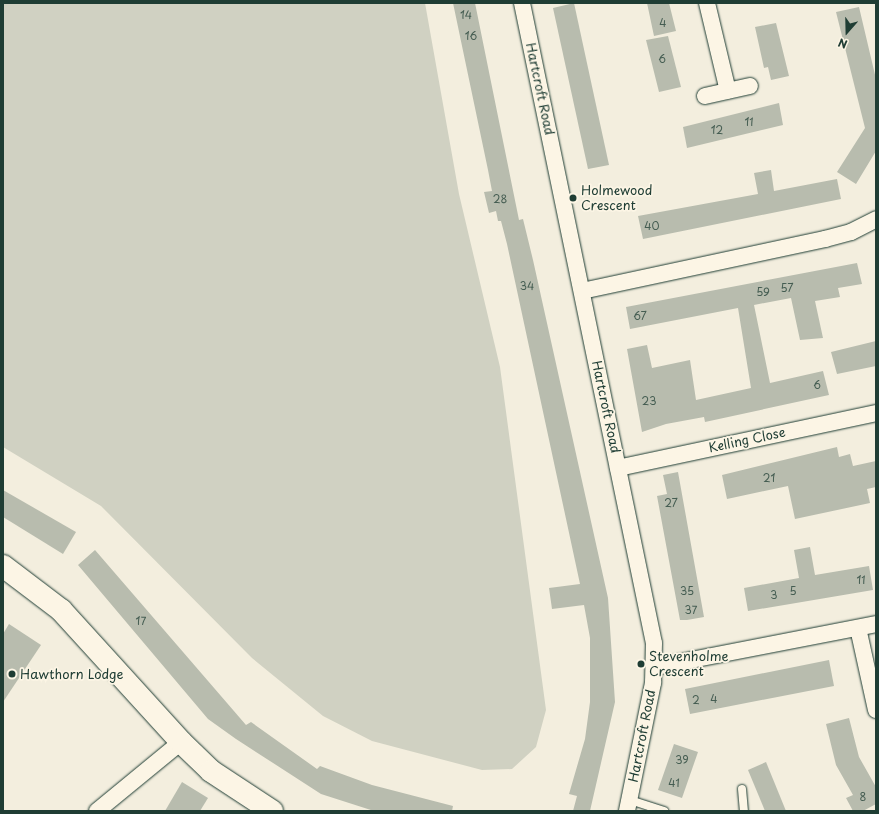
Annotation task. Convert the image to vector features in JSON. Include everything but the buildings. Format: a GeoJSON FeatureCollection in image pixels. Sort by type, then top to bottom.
{"type":"FeatureCollection","features":[{"type":"Feature","properties":{"kind":"street","name":"Hartcroft Road"},"geometry":{"type":"LineString","coordinates":[[522,3],[651,621],[655,667],[628,805]]}},
{"type":"Feature","properties":{"kind":"street"},"geometry":{"type":"LineString","coordinates":[[706,3],[728,91]]}},
{"type":"Feature","properties":{"kind":"street"},"geometry":{"type":"LineString","coordinates":[[705,96],[750,86]]}},
{"type":"Feature","properties":{"kind":"street"},"geometry":{"type":"LineString","coordinates":[[582,291],[825,239],[851,232],[876,219]]}},
{"type":"Feature","properties":{"kind":"street","name":"Kelling Close"},"geometry":{"type":"LineString","coordinates":[[618,468],[876,413]]}},
{"type":"Feature","properties":{"kind":"street"},"geometry":{"type":"LineString","coordinates":[[3,566],[66,616],[180,742],[211,771],[272,811]]}},
{"type":"Feature","properties":{"kind":"street"},"geometry":{"type":"LineString","coordinates":[[655,667],[876,624]]}},
{"type":"Feature","properties":{"kind":"street"},"geometry":{"type":"LineString","coordinates":[[858,628],[876,710]]}},
{"type":"Feature","properties":{"kind":"street"},"geometry":{"type":"LineString","coordinates":[[97,811],[180,742]]}},
{"type":"Feature","properties":{"kind":"lane"},"geometry":{"type":"LineString","coordinates":[[742,789],[744,811]]}},
{"type":"Feature","properties":{"kind":"lane"},"geometry":{"type":"LineString","coordinates":[[628,805],[664,811]]}},
{"type":"Feature","properties":{"kind":"shaded area"},"geometry":{"type":"Polygon","coordinates":[[[3,3],[425,3],[459,194],[500,367],[546,710],[536,747],[512,769],[482,770],[372,741],[323,716],[252,658],[101,506],[3,447],[3,3]]]}},
{"type":"Feature","properties":{"kind":"place","name":"Holmewood Crescent"},"geometry":{"type":"Point","coordinates":[573,198]}},
{"type":"Feature","properties":{"kind":"place","name":"Stevenholme Crescent"},"geometry":{"type":"Point","coordinates":[641,664]}},
{"type":"Feature","properties":{"kind":"place","name":"Hawthorn Lodge"},"geometry":{"type":"Point","coordinates":[12,674]}}]}
